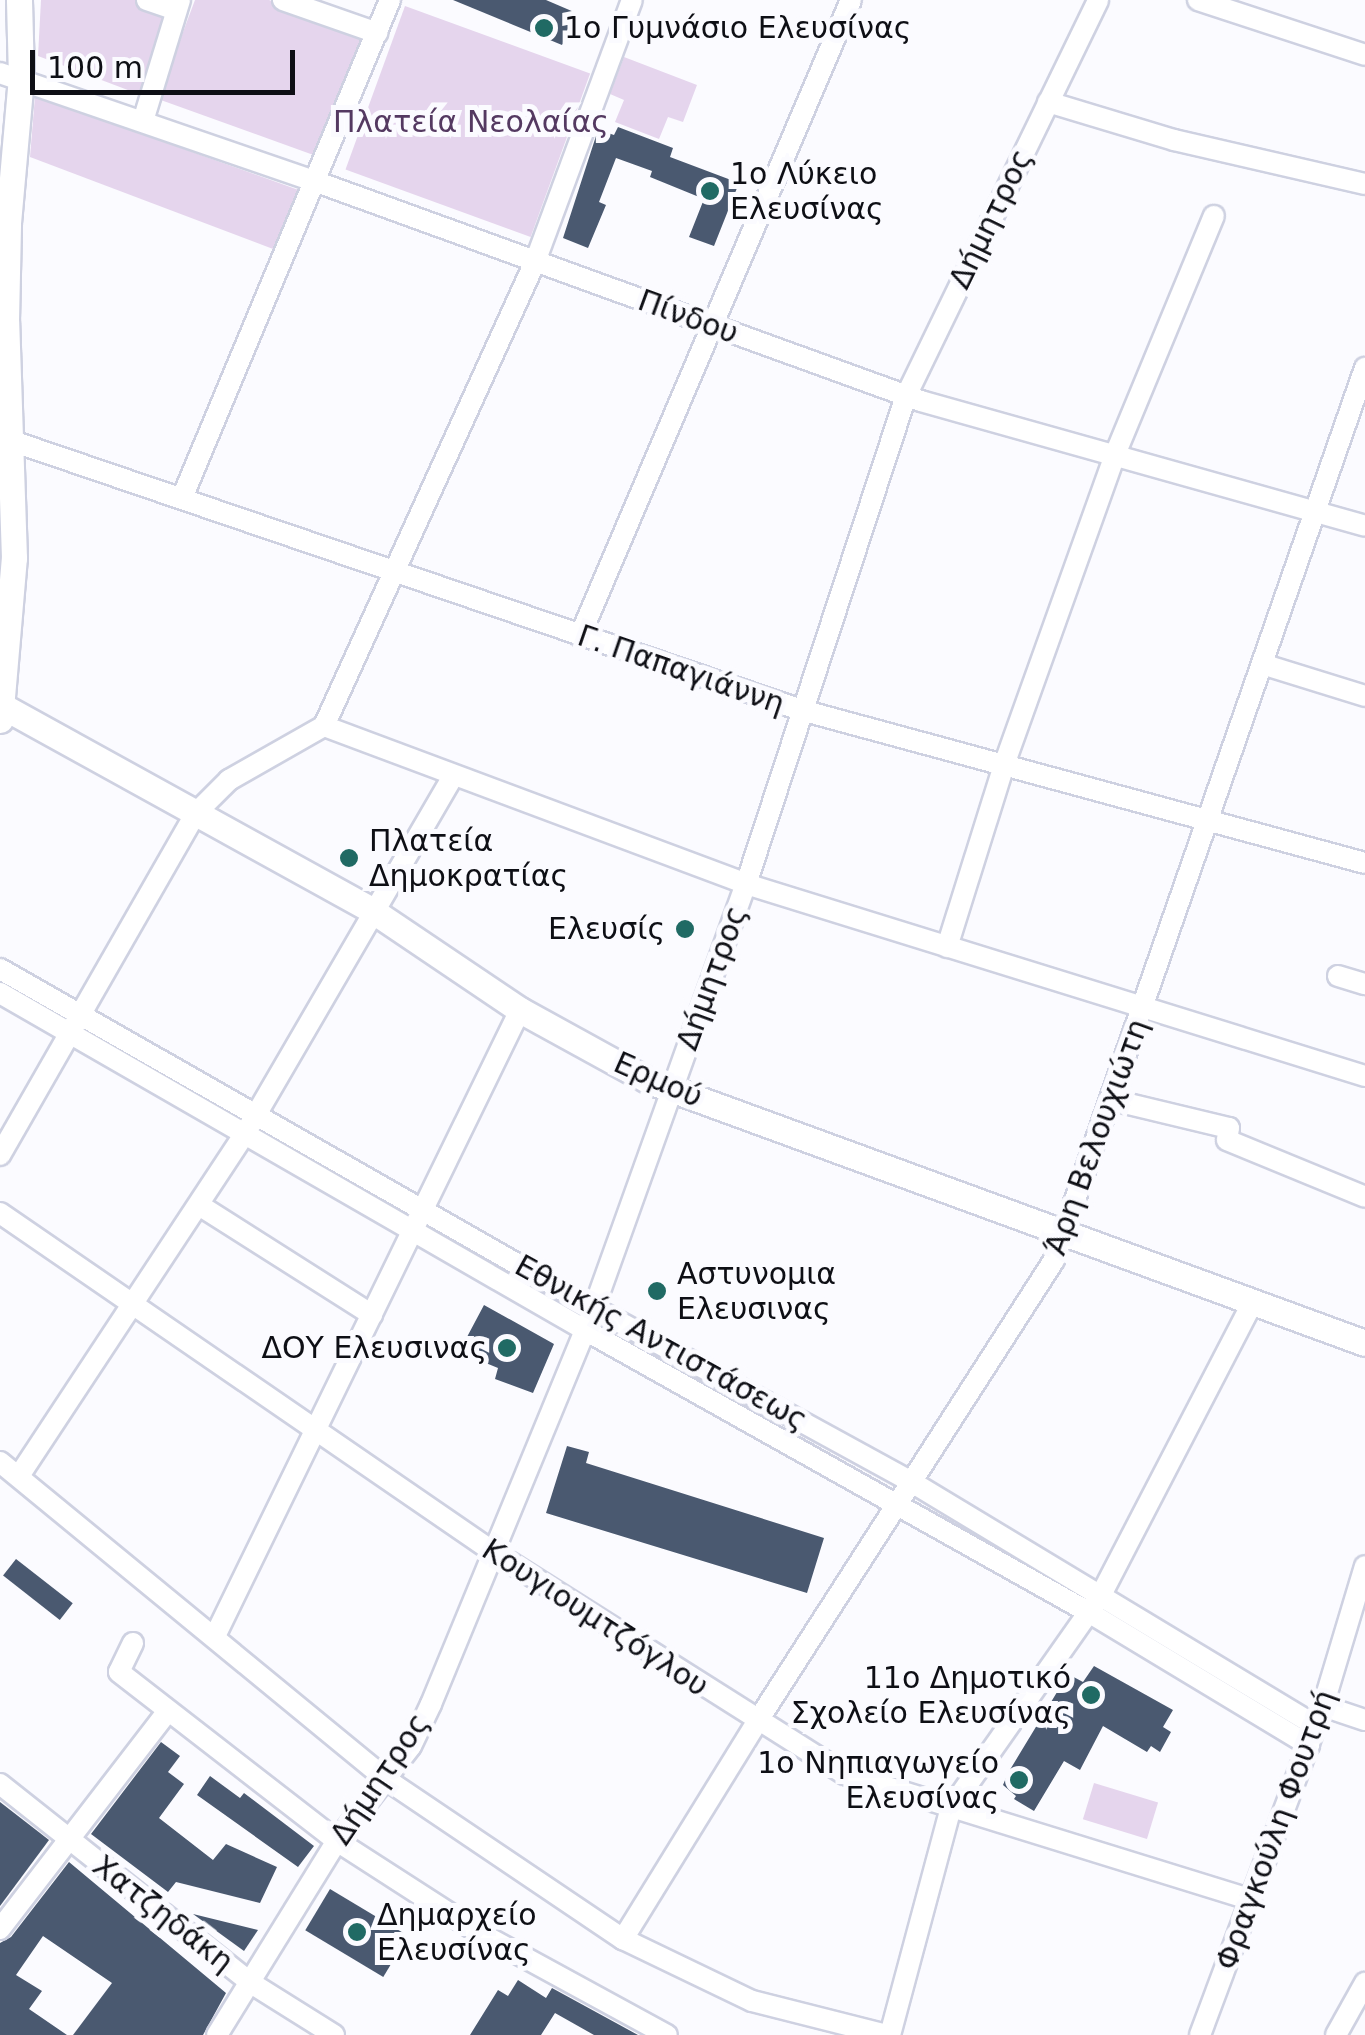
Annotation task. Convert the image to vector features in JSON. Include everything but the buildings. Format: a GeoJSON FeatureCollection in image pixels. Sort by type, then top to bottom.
{"type":"FeatureCollection","features":[{"type":"Feature","properties":{"kind":"main road"},"geometry":{"type":"LineString","coordinates":[[1,711],[12,614],[5,431],[4,223],[10,75],[20,0]]}},
{"type":"Feature","properties":{"kind":"main road","name":"Ερμού"},"geometry":{"type":"LineString","coordinates":[[1,711],[372,911],[520,1010],[672,1090],[1365,1342]]}},
{"type":"Feature","properties":{"kind":"street"},"geometry":{"type":"LineString","coordinates":[[143,121],[178,5],[147,0]]}},
{"type":"Feature","properties":{"kind":"street"},"geometry":{"type":"LineString","coordinates":[[283,0],[377,33]]}},
{"type":"Feature","properties":{"kind":"street"},"geometry":{"type":"LineString","coordinates":[[182,498],[390,0]]}},
{"type":"Feature","properties":{"kind":"street"},"geometry":{"type":"LineString","coordinates":[[0,1154],[195,814],[229,780],[324,726],[535,262],[632,0]]}},
{"type":"Feature","properties":{"kind":"street"},"geometry":{"type":"LineString","coordinates":[[580,636],[851,0]]}},
{"type":"Feature","properties":{"kind":"street","name":"Δήμητρος"},"geometry":{"type":"LineString","coordinates":[[217,2035],[337,1842],[410,1746],[431,1704],[594,1308],[746,884],[906,396],[1098,0]]}},
{"type":"Feature","properties":{"kind":"street"},"geometry":{"type":"LineString","coordinates":[[1198,0],[1365,56]]}},
{"type":"Feature","properties":{"kind":"street","name":"Πίνδου"},"geometry":{"type":"LineString","coordinates":[[10,75],[906,396],[1365,526]]}},
{"type":"Feature","properties":{"kind":"street"},"geometry":{"type":"LineString","coordinates":[[1048,102],[1174,140],[1365,184]]}},
{"type":"Feature","properties":{"kind":"street"},"geometry":{"type":"LineString","coordinates":[[946,947],[1004,766],[1114,457],[1214,216]]}},
{"type":"Feature","properties":{"kind":"street","name":"Άρη Βελουχιώτη"},"geometry":{"type":"LineString","coordinates":[[623,1939],[756,1722],[1054,1260],[1265,665],[1365,368]]}},
{"type":"Feature","properties":{"kind":"street","name":"Γ. Παπαγιάννη"},"geometry":{"type":"LineString","coordinates":[[5,431],[182,498],[801,710],[1365,863]]}},
{"type":"Feature","properties":{"kind":"street"},"geometry":{"type":"LineString","coordinates":[[1265,665],[1365,696]]}},
{"type":"Feature","properties":{"kind":"street"},"geometry":{"type":"LineString","coordinates":[[324,726],[746,884],[1365,1076]]}},
{"type":"Feature","properties":{"kind":"street"},"geometry":{"type":"LineString","coordinates":[[18,1476],[251,1123],[452,777]]}},
{"type":"Feature","properties":{"kind":"street","name":"Εθνικής Αντιστάσεως"},"geometry":{"type":"LineString","coordinates":[[0,969],[76,1025]]}},
{"type":"Feature","properties":{"kind":"street"},"geometry":{"type":"LineString","coordinates":[[1338,976],[1365,984]]}},
{"type":"Feature","properties":{"kind":"street","name":"Εθνικής Αντιστάσεως"},"geometry":{"type":"LineString","coordinates":[[0,993],[76,1025],[251,1123],[421,1209],[910,1481],[1316,1725]]}},
{"type":"Feature","properties":{"kind":"street"},"geometry":{"type":"LineString","coordinates":[[215,1636],[520,1010]]}},
{"type":"Feature","properties":{"kind":"street"},"geometry":{"type":"LineString","coordinates":[[1112,1100],[1229,1128],[1227,1140],[1365,1196]]}},
{"type":"Feature","properties":{"kind":"street","name":"Εθνικής Αντιστάσεως"},"geometry":{"type":"LineString","coordinates":[[251,1123],[412,1228],[585,1330],[1090,1613],[1316,1725]]}},
{"type":"Feature","properties":{"kind":"street"},"geometry":{"type":"LineString","coordinates":[[199,1205],[372,1315]]}},
{"type":"Feature","properties":{"kind":"street","name":"Κουγιουμτζόγλου"},"geometry":{"type":"LineString","coordinates":[[0,1213],[492,1552],[756,1722],[846,1774],[1251,1900]]}},
{"type":"Feature","properties":{"kind":"street"},"geometry":{"type":"LineString","coordinates":[[0,1462],[387,1780],[623,1939],[752,2001],[888,2035],[951,1808],[1102,1593],[1253,1302]]}},
{"type":"Feature","properties":{"kind":"street","name":"Φραγκούλη Φουτρή"},"geometry":{"type":"LineString","coordinates":[[1200,2035],[1316,1725],[1365,1566]]}},
{"type":"Feature","properties":{"kind":"street"},"geometry":{"type":"LineString","coordinates":[[133,1643],[120,1672],[337,1842],[478,1932],[667,2035]]}},
{"type":"Feature","properties":{"kind":"street"},"geometry":{"type":"LineString","coordinates":[[0,1929],[168,1711]]}},
{"type":"Feature","properties":{"kind":"street"},"geometry":{"type":"LineString","coordinates":[[1316,1725],[1365,1720]]}},
{"type":"Feature","properties":{"kind":"street","name":"Χατζηδάκη"},"geometry":{"type":"LineString","coordinates":[[0,1784],[250,1983],[334,2035]]}},
{"type":"Feature","properties":{"kind":"street"},"geometry":{"type":"LineString","coordinates":[[1336,2035],[1365,1983]]}},
{"type":"Feature","properties":{"kind":"green space"},"geometry":{"type":"Polygon","coordinates":[[[41,0],[135,0],[171,13],[141,95],[38,56],[41,0]]]}},
{"type":"Feature","properties":{"kind":"green space"},"geometry":{"type":"Polygon","coordinates":[[[195,0],[269,0],[364,38],[319,157],[158,99],[195,0]]]}},
{"type":"Feature","properties":{"kind":"green space","name":"Πλατεία Νεολαίας"},"geometry":{"type":"Polygon","coordinates":[[[405,6],[590,73],[531,237],[345,170],[405,6]]]}},
{"type":"Feature","properties":{"kind":"green space"},"geometry":{"type":"Polygon","coordinates":[[[624,57],[697,85],[683,122],[668,117],[659,139],[615,122],[624,100],[610,94],[624,57]]]}},
{"type":"Feature","properties":{"kind":"green space"},"geometry":{"type":"Polygon","coordinates":[[[35,96],[307,193],[281,252],[30,157],[35,96]]]}},
{"type":"Feature","properties":{"kind":"green space"},"geometry":{"type":"Polygon","coordinates":[[[1094,1783],[1158,1803],[1147,1839],[1083,1819],[1094,1783]]]}},
{"type":"Feature","properties":{"kind":"place","name":"1ο Γυμνάσιο Ελευσίνας"},"geometry":{"type":"Point","coordinates":[544,28]}},
{"type":"Feature","properties":{"kind":"place","name":"1ο Λύκειο Ελευσίνας"},"geometry":{"type":"Point","coordinates":[710,191]}},
{"type":"Feature","properties":{"kind":"place","name":"Πλατεία Δημοκρατίας"},"geometry":{"type":"Point","coordinates":[349,858]}},
{"type":"Feature","properties":{"kind":"place","name":"Ελευσίς"},"geometry":{"type":"Point","coordinates":[685,929]}},
{"type":"Feature","properties":{"kind":"place","name":"Αστυνομια Ελευσινας"},"geometry":{"type":"Point","coordinates":[657,1291]}},
{"type":"Feature","properties":{"kind":"place","name":"ΔΟΥ Ελευσινας"},"geometry":{"type":"Point","coordinates":[507,1348]}},
{"type":"Feature","properties":{"kind":"place","name":"11ο Δημοτικό Σχολείο Ελευσίνας"},"geometry":{"type":"Point","coordinates":[1091,1695]}},
{"type":"Feature","properties":{"kind":"place","name":"1ο Νηπιαγωγείο Ελευσίνας"},"geometry":{"type":"Point","coordinates":[1019,1780]}},
{"type":"Feature","properties":{"kind":"place","name":"Δημαρχείο Ελευσίνας"},"geometry":{"type":"Point","coordinates":[357,1932]}}]}
